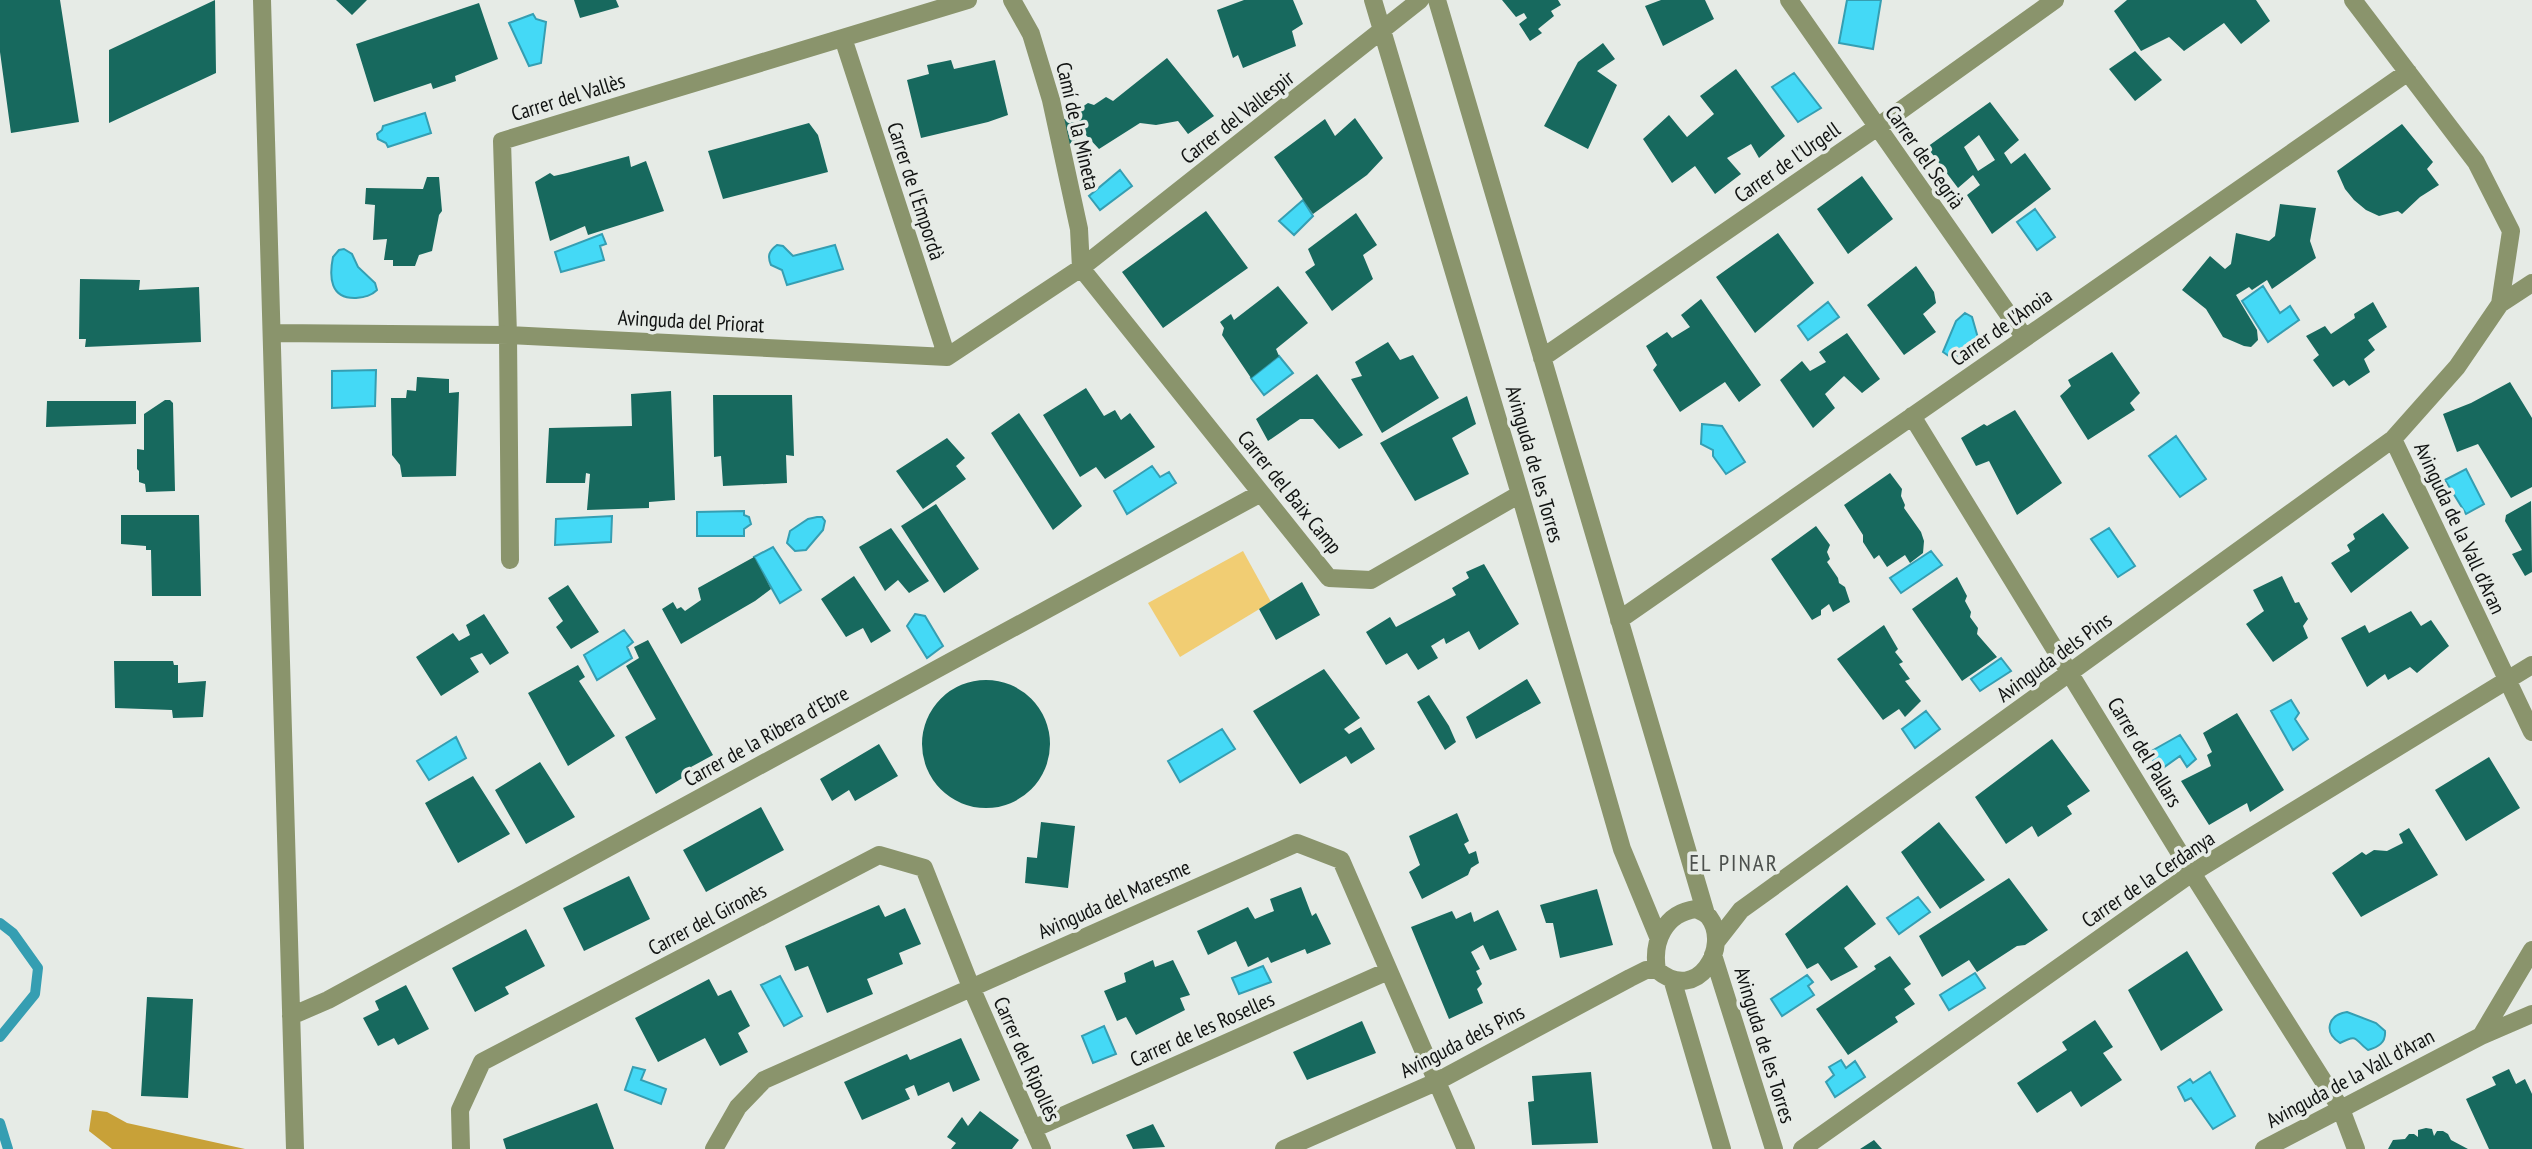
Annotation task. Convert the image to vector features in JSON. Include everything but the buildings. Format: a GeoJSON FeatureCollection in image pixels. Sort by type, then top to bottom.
{"type":"FeatureCollection","features":[{"type":"Feature","properties":{"kind":"street"},"geometry":{"type":"LineString","coordinates":[[262,0],[295,1149]]}},
{"type":"Feature","properties":{"kind":"street","name":"Carrer del Vallès"},"geometry":{"type":"LineString","coordinates":[[510,560],[508,335],[502,141],[968,0]]}},
{"type":"Feature","properties":{"kind":"street","name":"Camí de la Mineta"},"geometry":{"type":"LineString","coordinates":[[1012,0],[1031,34],[1051,100],[1079,229],[1081,268]]}},
{"type":"Feature","properties":{"kind":"street","name":"Avinguda de les Torres"},"geometry":{"type":"LineString","coordinates":[[1373,0],[1622,849],[1659,939]]}},
{"type":"Feature","properties":{"kind":"street","name":"Carrer del Vallespir"},"geometry":{"type":"LineString","coordinates":[[1081,268],[1420,0]]}},
{"type":"Feature","properties":{"kind":"street","name":"Avinguda de les Torres"},"geometry":{"type":"LineString","coordinates":[[1437,0],[1707,915]]}},
{"type":"Feature","properties":{"kind":"street","name":"Carrer del Segrià"},"geometry":{"type":"LineString","coordinates":[[1789,0],[2025,338]]}},
{"type":"Feature","properties":{"kind":"street","name":"Carrer de l'Urgell"},"geometry":{"type":"LineString","coordinates":[[1542,358],[1876,128],[2055,0]]}},
{"type":"Feature","properties":{"kind":"street","name":"Avinguda de la Vall d'Aran"},"geometry":{"type":"LineString","coordinates":[[2353,0],[2476,163],[2511,231],[2500,304],[2456,367],[2393,439],[2532,732]]}},
{"type":"Feature","properties":{"kind":"street","name":"Carrer de l'Empordà"},"geometry":{"type":"LineString","coordinates":[[842,38],[947,357]]}},
{"type":"Feature","properties":{"kind":"street","name":"Carrer de l'Anoia"},"geometry":{"type":"LineString","coordinates":[[1619,620],[2408,72]]}},
{"type":"Feature","properties":{"kind":"street"},"geometry":{"type":"LineString","coordinates":[[947,357],[1081,268]]}},
{"type":"Feature","properties":{"kind":"street","name":"Carrer del Baix Camp"},"geometry":{"type":"LineString","coordinates":[[1081,268],[1329,578],[1371,580],[1520,494]]}},
{"type":"Feature","properties":{"kind":"street"},"geometry":{"type":"LineString","coordinates":[[2500,304],[2532,283]]}},
{"type":"Feature","properties":{"kind":"street","name":"Avinguda del Priorat"},"geometry":{"type":"LineString","coordinates":[[273,333],[508,335],[947,357]]}},
{"type":"Feature","properties":{"kind":"street","name":"Carrer del Pallars"},"geometry":{"type":"LineString","coordinates":[[1912,416],[2192,873],[2342,1109],[2356,1149]]}},
{"type":"Feature","properties":{"kind":"street","name":"Avinguda dels Pins"},"geometry":{"type":"LineString","coordinates":[[1715,948],[1741,910],[2393,439]]}},
{"type":"Feature","properties":{"kind":"street","name":"Carrer de la Ribera d'Ebre"},"geometry":{"type":"LineString","coordinates":[[291,1016],[341,993],[1261,493]]}},
{"type":"Feature","properties":{"kind":"street","name":"Carrer de la Cerdanya"},"geometry":{"type":"LineString","coordinates":[[1802,1149],[2192,873],[2532,665]]}},
{"type":"Feature","properties":{"kind":"street","name":"Avinguda del Maresme"},"geometry":{"type":"LineString","coordinates":[[714,1149],[738,1107],[764,1080],[1297,843],[1340,860],[1466,1149]]}},
{"type":"Feature","properties":{"kind":"street","name":"Carrer del Gironès"},"geometry":{"type":"LineString","coordinates":[[461,1149],[460,1110],[482,1062],[878,855],[924,867],[971,987]]}},
{"type":"Feature","properties":{"kind":"street"},"geometry":{"type":"LineString","coordinates":[[1673,982],[1697,978],[1709,964],[1715,948],[1715,929],[1707,915],[1696,909],[1673,917],[1664,927],[1655,955],[1657,970],[1673,982],[1722,1149]]}},
{"type":"Feature","properties":{"kind":"street","name":"Avinguda dels Pins"},"geometry":{"type":"LineString","coordinates":[[1707,915],[1741,910]]}},
{"type":"Feature","properties":{"kind":"street","name":"Avinguda de les Torres"},"geometry":{"type":"LineString","coordinates":[[1715,948],[1774,1149]]}},
{"type":"Feature","properties":{"kind":"street"},"geometry":{"type":"LineString","coordinates":[[2480,1036],[2532,950]]}},
{"type":"Feature","properties":{"kind":"street","name":"Avinguda dels Pins"},"geometry":{"type":"LineString","coordinates":[[1284,1149],[1436,1082],[1630,978],[1646,970],[1657,970]]}},
{"type":"Feature","properties":{"kind":"street","name":"Carrer de les Roselles"},"geometry":{"type":"LineString","coordinates":[[1033,1129],[1388,971]]}},
{"type":"Feature","properties":{"kind":"street","name":"Carrer del Ripollès"},"geometry":{"type":"LineString","coordinates":[[971,987],[1042,1149]]}},
{"type":"Feature","properties":{"kind":"street","name":"Avinguda de la Vall d'Aran"},"geometry":{"type":"LineString","coordinates":[[2264,1149],[2480,1036],[2532,1014]]}},
{"type":"Feature","properties":{"kind":"shaded area"},"geometry":{"type":"Polygon","coordinates":[[[1243,551],[1271,602],[1180,657],[1148,603],[1243,551]]]}},
{"type":"Feature","properties":{"kind":"shaded area"},"geometry":{"type":"Polygon","coordinates":[[[92,1110],[107,1112],[127,1123],[245,1149],[112,1149],[89,1131],[92,1110]]]}},
{"type":"Feature","properties":{"kind":"water"},"geometry":{"type":"Polygon","coordinates":[[[1847,0],[1881,0],[1873,49],[1839,43],[1847,0]]]}},
{"type":"Feature","properties":{"kind":"water"},"geometry":{"type":"Polygon","coordinates":[[[533,14],[536,19],[546,22],[541,63],[529,66],[509,23],[533,14]]]}},
{"type":"Feature","properties":{"kind":"water"},"geometry":{"type":"Polygon","coordinates":[[[1794,73],[1821,108],[1798,122],[1772,87],[1794,73]]]}},
{"type":"Feature","properties":{"kind":"water"},"geometry":{"type":"Polygon","coordinates":[[[425,113],[431,133],[388,147],[378,139],[377,134],[383,126],[425,113]]]}},
{"type":"Feature","properties":{"kind":"water"},"geometry":{"type":"Polygon","coordinates":[[[1120,170],[1132,186],[1100,210],[1089,196],[1120,170]]]}},
{"type":"Feature","properties":{"kind":"water"},"geometry":{"type":"Polygon","coordinates":[[[1303,200],[1313,216],[1294,235],[1279,221],[1303,200]]]}},
{"type":"Feature","properties":{"kind":"water"},"geometry":{"type":"Polygon","coordinates":[[[2035,209],[2055,237],[2037,250],[2017,222],[2035,209]]]}},
{"type":"Feature","properties":{"kind":"water"},"geometry":{"type":"Polygon","coordinates":[[[602,234],[606,244],[600,246],[604,260],[561,272],[555,252],[602,234]]]}},
{"type":"Feature","properties":{"kind":"water"},"geometry":{"type":"Polygon","coordinates":[[[777,245],[783,246],[793,256],[835,245],[843,269],[787,285],[782,270],[770,262],[769,256],[777,245]]]}},
{"type":"Feature","properties":{"kind":"water"},"geometry":{"type":"Polygon","coordinates":[[[344,249],[352,254],[358,267],[375,283],[377,290],[372,294],[359,298],[347,297],[336,291],[331,272],[333,257],[339,250],[344,249]]]}},
{"type":"Feature","properties":{"kind":"water"},"geometry":{"type":"Polygon","coordinates":[[[2263,286],[2280,313],[2290,306],[2299,320],[2268,342],[2242,301],[2263,286]]]}},
{"type":"Feature","properties":{"kind":"water"},"geometry":{"type":"Polygon","coordinates":[[[1828,302],[1839,317],[1808,340],[1798,326],[1828,302]]]}},
{"type":"Feature","properties":{"kind":"water"},"geometry":{"type":"Polygon","coordinates":[[[1965,313],[1972,317],[1978,338],[1953,359],[1943,352],[1956,321],[1965,313]]]}},
{"type":"Feature","properties":{"kind":"water"},"geometry":{"type":"Polygon","coordinates":[[[1279,356],[1293,373],[1264,395],[1251,378],[1279,356]]]}},
{"type":"Feature","properties":{"kind":"water"},"geometry":{"type":"Polygon","coordinates":[[[376,370],[375,406],[332,408],[332,371],[376,370]]]}},
{"type":"Feature","properties":{"kind":"water"},"geometry":{"type":"Polygon","coordinates":[[[1702,424],[1722,426],[1745,462],[1726,474],[1713,456],[1713,450],[1701,444],[1702,424]]]}},
{"type":"Feature","properties":{"kind":"water"},"geometry":{"type":"Polygon","coordinates":[[[2176,436],[2206,479],[2180,497],[2149,456],[2176,436]]]}},
{"type":"Feature","properties":{"kind":"water"},"geometry":{"type":"Polygon","coordinates":[[[1152,466],[1160,477],[1169,472],[1176,483],[1127,514],[1114,491],[1152,466]]]}},
{"type":"Feature","properties":{"kind":"water"},"geometry":{"type":"Polygon","coordinates":[[[2466,469],[2484,504],[2466,514],[2445,480],[2466,469]]]}},
{"type":"Feature","properties":{"kind":"water"},"geometry":{"type":"Polygon","coordinates":[[[744,511],[751,524],[744,529],[744,536],[697,536],[697,512],[744,511]]]}},
{"type":"Feature","properties":{"kind":"water"},"geometry":{"type":"Polygon","coordinates":[[[612,516],[611,542],[555,545],[556,519],[612,516]]]}},
{"type":"Feature","properties":{"kind":"water"},"geometry":{"type":"Polygon","coordinates":[[[822,517],[825,521],[823,530],[806,550],[795,551],[787,543],[790,531],[808,519],[822,517]]]}},
{"type":"Feature","properties":{"kind":"water"},"geometry":{"type":"Polygon","coordinates":[[[2109,528],[2135,566],[2118,577],[2091,539],[2109,528]]]}},
{"type":"Feature","properties":{"kind":"water"},"geometry":{"type":"Polygon","coordinates":[[[773,547],[801,590],[780,603],[754,557],[773,547]]]}},
{"type":"Feature","properties":{"kind":"water"},"geometry":{"type":"Polygon","coordinates":[[[1931,551],[1942,565],[1901,593],[1890,578],[1931,551]]]}},
{"type":"Feature","properties":{"kind":"water"},"geometry":{"type":"Polygon","coordinates":[[[915,614],[925,616],[943,646],[927,658],[907,626],[915,614]]]}},
{"type":"Feature","properties":{"kind":"water"},"geometry":{"type":"Polygon","coordinates":[[[624,630],[633,642],[627,647],[632,658],[597,680],[584,655],[624,630]]]}},
{"type":"Feature","properties":{"kind":"water"},"geometry":{"type":"Polygon","coordinates":[[[2001,658],[2011,671],[1980,691],[1971,679],[2001,658]]]}},
{"type":"Feature","properties":{"kind":"water"},"geometry":{"type":"Polygon","coordinates":[[[2291,700],[2299,713],[2295,719],[2308,739],[2293,750],[2271,711],[2291,700]]]}},
{"type":"Feature","properties":{"kind":"water"},"geometry":{"type":"Polygon","coordinates":[[[1926,711],[1940,729],[1915,748],[1902,729],[1926,711]]]}},
{"type":"Feature","properties":{"kind":"water"},"geometry":{"type":"Polygon","coordinates":[[[1222,729],[1235,749],[1180,782],[1168,761],[1222,729]]]}},
{"type":"Feature","properties":{"kind":"water"},"geometry":{"type":"Polygon","coordinates":[[[2180,735],[2196,759],[2187,767],[2180,756],[2160,770],[2148,753],[2180,735]]]}},
{"type":"Feature","properties":{"kind":"water"},"geometry":{"type":"Polygon","coordinates":[[[456,737],[466,758],[429,780],[417,761],[456,737]]]}},
{"type":"Feature","properties":{"kind":"water"},"geometry":{"type":"Polygon","coordinates":[[[1918,897],[1930,912],[1899,934],[1887,918],[1918,897]]]}},
{"type":"Feature","properties":{"kind":"water"},"geometry":{"type":"Polygon","coordinates":[[[1263,966],[1271,982],[1239,994],[1232,978],[1263,966]]]}},
{"type":"Feature","properties":{"kind":"water"},"geometry":{"type":"Polygon","coordinates":[[[1975,973],[1985,988],[1949,1010],[1940,995],[1975,973]]]}},
{"type":"Feature","properties":{"kind":"water"},"geometry":{"type":"Polygon","coordinates":[[[1807,975],[1813,982],[1808,986],[1814,995],[1782,1016],[1771,999],[1807,975]]]}},
{"type":"Feature","properties":{"kind":"water"},"geometry":{"type":"Polygon","coordinates":[[[780,976],[802,1016],[784,1026],[761,985],[780,976]]]}},
{"type":"Feature","properties":{"kind":"water"},"geometry":{"type":"Polygon","coordinates":[[[2347,1012],[2376,1023],[2385,1031],[2381,1044],[2368,1050],[2354,1038],[2340,1043],[2335,1039],[2331,1034],[2330,1024],[2336,1017],[2347,1012]]]}},
{"type":"Feature","properties":{"kind":"water"},"geometry":{"type":"Polygon","coordinates":[[[1104,1026],[1116,1054],[1093,1063],[1082,1036],[1104,1026]]]}},
{"type":"Feature","properties":{"kind":"water"},"geometry":{"type":"Polygon","coordinates":[[[1841,1060],[1846,1068],[1855,1061],[1865,1077],[1835,1097],[1826,1082],[1834,1075],[1829,1067],[1841,1060]]]}},
{"type":"Feature","properties":{"kind":"water"},"geometry":{"type":"Polygon","coordinates":[[[633,1067],[645,1070],[641,1080],[666,1089],[661,1104],[625,1090],[633,1067]]]}},
{"type":"Feature","properties":{"kind":"water"},"geometry":{"type":"Polygon","coordinates":[[[2210,1072],[2235,1116],[2213,1129],[2191,1098],[2185,1101],[2178,1087],[2190,1079],[2193,1083],[2210,1072]]]}},
{"type":"Feature","properties":{"kind":"waterway"},"geometry":{"type":"LineString","coordinates":[[0,923],[13,933],[38,968],[35,994],[0,1037]]}},
{"type":"Feature","properties":{"kind":"waterway"},"geometry":{"type":"LineString","coordinates":[[0,1123],[8,1149]]}},
{"type":"Feature","properties":{"kind":"district","name":"EL PINAR"},"geometry":{"type":"Point","coordinates":[1734,862]}}]}
